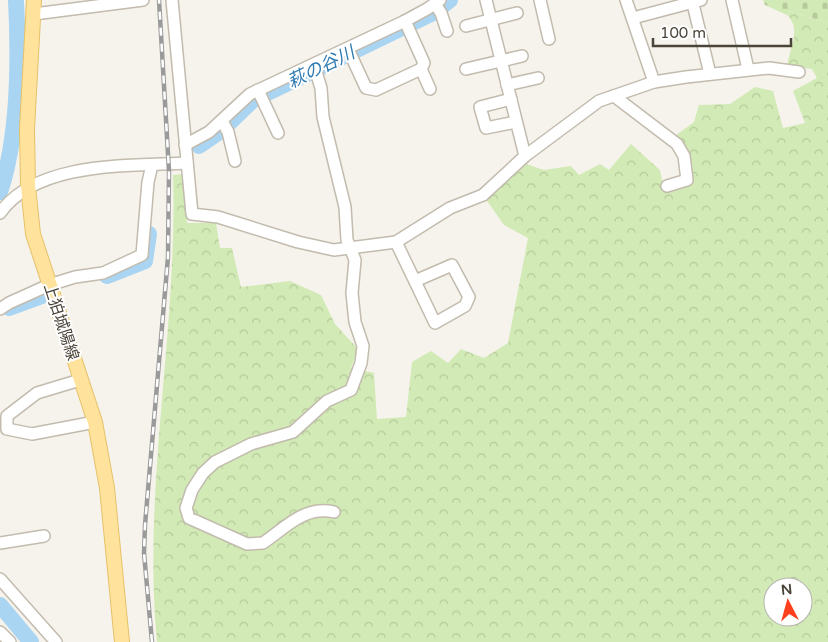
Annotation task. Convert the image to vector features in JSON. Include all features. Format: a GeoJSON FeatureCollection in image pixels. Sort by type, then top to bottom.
{"type":"FeatureCollection","features":[{"type":"Feature","properties":{"kind":"main road","name":"上狛城陽線"},"geometry":{"type":"LineString","coordinates":[[34,7],[27,129],[28,186],[33,234],[95,422],[107,488],[122,642]]}},
{"type":"Feature","properties":{"kind":"street"},"geometry":{"type":"LineString","coordinates":[[34,7],[144,0]]}},
{"type":"Feature","properties":{"kind":"street"},"geometry":{"type":"LineString","coordinates":[[172,0],[192,214],[218,217],[298,242],[334,250],[396,242],[450,208],[483,195],[524,156],[599,101],[654,82],[748,69],[770,68],[799,72]]}},
{"type":"Feature","properties":{"kind":"street"},"geometry":{"type":"LineString","coordinates":[[486,0],[524,156]]}},
{"type":"Feature","properties":{"kind":"street"},"geometry":{"type":"LineString","coordinates":[[540,0],[549,39]]}},
{"type":"Feature","properties":{"kind":"street"},"geometry":{"type":"LineString","coordinates":[[626,0],[654,82]]}},
{"type":"Feature","properties":{"kind":"street"},"geometry":{"type":"LineString","coordinates":[[732,0],[748,69]]}},
{"type":"Feature","properties":{"kind":"street"},"geometry":{"type":"LineString","coordinates":[[633,18],[695,1],[710,74]]}},
{"type":"Feature","properties":{"kind":"street"},"geometry":{"type":"LineString","coordinates":[[185,145],[224,125],[240,101],[315,69],[406,24],[438,5],[447,31]]}},
{"type":"Feature","properties":{"kind":"street"},"geometry":{"type":"LineString","coordinates":[[466,26],[517,13]]}},
{"type":"Feature","properties":{"kind":"street"},"geometry":{"type":"LineString","coordinates":[[349,52],[366,88],[376,90],[421,69],[424,63],[406,24]]}},
{"type":"Feature","properties":{"kind":"street"},"geometry":{"type":"LineString","coordinates":[[466,69],[522,56]]}},
{"type":"Feature","properties":{"kind":"street"},"geometry":{"type":"LineString","coordinates":[[315,69],[320,88],[323,117],[343,198],[347,240],[355,260],[352,293],[355,322],[363,346],[361,363],[351,390],[327,401],[293,432],[251,444],[215,462],[204,473],[192,490],[186,508],[189,518],[247,544],[263,543],[308,512],[317,510],[334,512]]}},
{"type":"Feature","properties":{"kind":"street"},"geometry":{"type":"LineString","coordinates":[[421,69],[430,89]]}},
{"type":"Feature","properties":{"kind":"street"},"geometry":{"type":"LineString","coordinates":[[507,86],[538,78]]}},
{"type":"Feature","properties":{"kind":"street"},"geometry":{"type":"LineString","coordinates":[[259,94],[278,133]]}},
{"type":"Feature","properties":{"kind":"street"},"geometry":{"type":"LineString","coordinates":[[614,96],[677,144],[684,156],[687,180],[667,186]]}},
{"type":"Feature","properties":{"kind":"street"},"geometry":{"type":"LineString","coordinates":[[511,99],[480,107],[486,128],[516,122]]}},
{"type":"Feature","properties":{"kind":"street"},"geometry":{"type":"LineString","coordinates":[[224,125],[235,161]]}},
{"type":"Feature","properties":{"kind":"street"},"geometry":{"type":"LineString","coordinates":[[0,213],[7,202],[28,186],[48,178],[77,171],[187,163]]}},
{"type":"Feature","properties":{"kind":"street"},"geometry":{"type":"LineString","coordinates":[[0,309],[9,303],[49,286],[75,277],[103,273],[142,255],[148,182],[152,165]]}},
{"type":"Feature","properties":{"kind":"street"},"geometry":{"type":"LineString","coordinates":[[396,242],[435,323],[465,306],[469,297],[452,265],[415,281]]}},
{"type":"Feature","properties":{"kind":"street"},"geometry":{"type":"LineString","coordinates":[[80,380],[38,392],[7,416],[7,429],[32,434],[95,422]]}},
{"type":"Feature","properties":{"kind":"street"},"geometry":{"type":"LineString","coordinates":[[0,543],[44,536]]}},
{"type":"Feature","properties":{"kind":"street"},"geometry":{"type":"LineString","coordinates":[[0,579],[56,642]]}},
{"type":"Feature","properties":{"kind":"street"},"geometry":{"type":"LineString","coordinates":[[0,632],[10,642]]}},
{"type":"Feature","properties":{"kind":"green space"},"geometry":{"type":"Polygon","coordinates":[[[763,0],[828,0],[828,23],[790,11],[787,15],[765,5],[763,0]]]}},
{"type":"Feature","properties":{"kind":"green space"},"geometry":{"type":"Polygon","coordinates":[[[790,11],[828,23],[828,642],[157,642],[154,584],[154,525],[170,292],[173,175],[183,174],[187,223],[216,223],[220,248],[232,248],[241,287],[290,281],[321,295],[335,324],[358,349],[351,368],[374,373],[377,419],[406,417],[412,362],[431,351],[448,363],[461,349],[484,358],[508,343],[528,238],[504,225],[485,198],[526,164],[544,170],[571,166],[579,175],[600,164],[609,170],[631,144],[660,170],[664,190],[693,182],[689,153],[675,136],[694,122],[699,105],[730,104],[755,87],[773,91],[783,128],[805,123],[793,91],[817,78],[812,69],[787,66],[794,33],[794,26],[787,15],[790,11]]]}},
{"type":"Feature","properties":{"kind":"waterway","name":"萩の谷川"},"geometry":{"type":"LineString","coordinates":[[0,192],[11,147],[14,122],[17,72],[16,0]]}},
{"type":"Feature","properties":{"kind":"waterway","name":"萩の谷川"},"geometry":{"type":"LineString","coordinates":[[199,146],[221,131],[253,100],[435,12],[450,0]]}},
{"type":"Feature","properties":{"kind":"waterway","name":"萩の谷川"},"geometry":{"type":"LineString","coordinates":[[107,276],[145,261],[149,234]]}},
{"type":"Feature","properties":{"kind":"waterway","name":"萩の谷川"},"geometry":{"type":"LineString","coordinates":[[9,308],[42,296]]}},
{"type":"Feature","properties":{"kind":"waterway"},"geometry":{"type":"LineString","coordinates":[[0,605],[31,642]]}},
{"type":"Feature","properties":{"kind":"railway"},"geometry":{"type":"LineString","coordinates":[[152,642],[144,553],[145,525],[168,257],[169,171],[159,0]]}}]}
